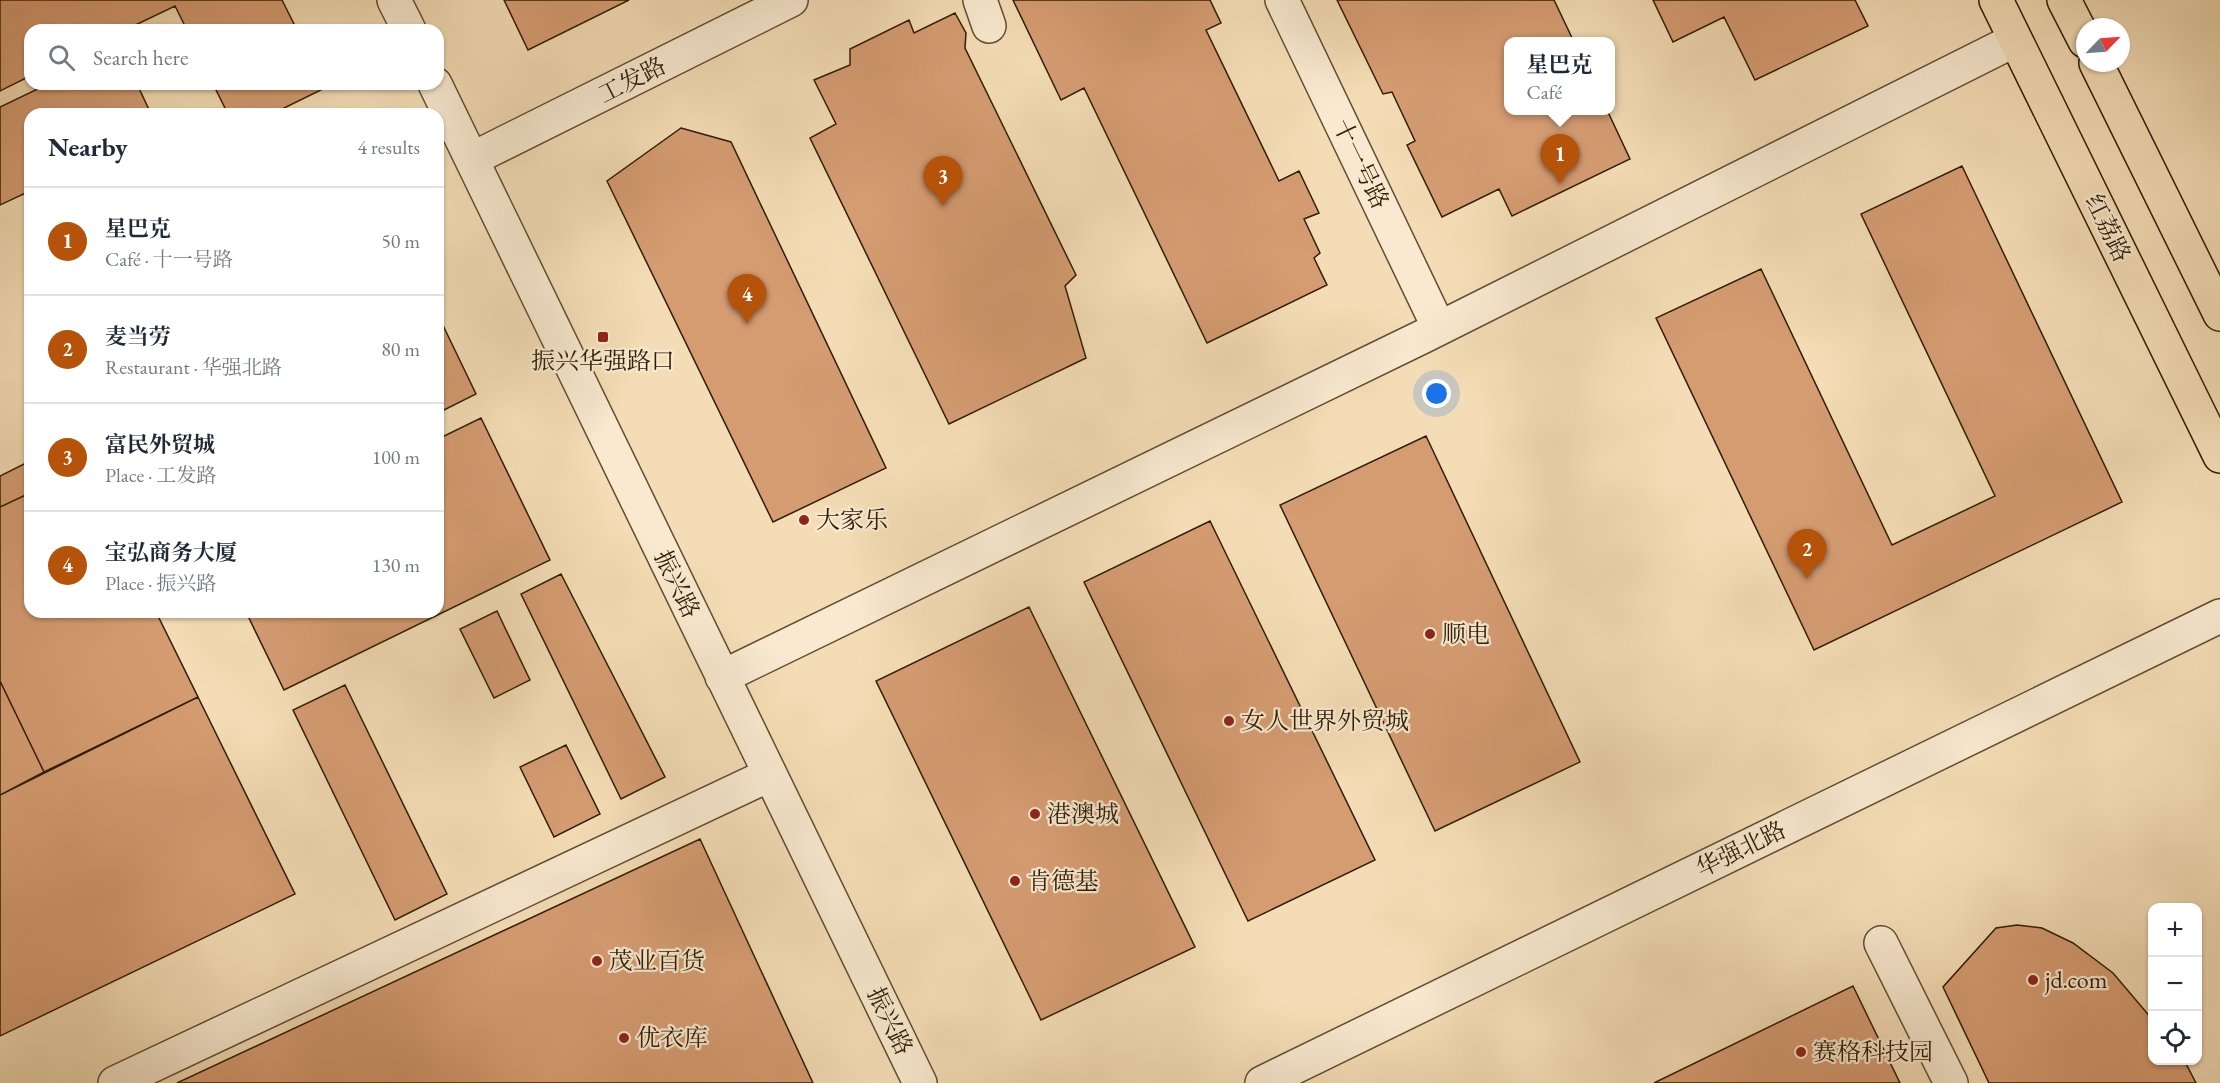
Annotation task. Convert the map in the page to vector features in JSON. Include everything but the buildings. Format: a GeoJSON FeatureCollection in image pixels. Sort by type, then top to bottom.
{"type":"FeatureCollection","features":[{"type":"Feature","properties":{"kind":"main road","name":"红荔路"},"geometry":{"type":"LineString","coordinates":[[1996,0],[2220,456]]}},
{"type":"Feature","properties":{"kind":"main road"},"geometry":{"type":"LineString","coordinates":[[2064,0],[2076,23]]}},
{"type":"Feature","properties":{"kind":"main road"},"geometry":{"type":"LineString","coordinates":[[2100,72],[2220,314]]}},
{"type":"Feature","properties":{"kind":"street"},"geometry":{"type":"LineString","coordinates":[[394,0],[406,24]]}},
{"type":"Feature","properties":{"kind":"street","name":"工发路"},"geometry":{"type":"LineString","coordinates":[[472,159],[791,0]]}},
{"type":"Feature","properties":{"kind":"street","name":"十一号路"},"geometry":{"type":"LineString","coordinates":[[1282,0],[1440,328]]}},
{"type":"Feature","properties":{"kind":"street"},"geometry":{"type":"LineString","coordinates":[[722,676],[1440,328],[2015,40]]}},
{"type":"Feature","properties":{"kind":"street","name":"振兴路"},"geometry":{"type":"LineString","coordinates":[[438,90],[920,1083]]}},
{"type":"Feature","properties":{"kind":"street","name":"华强北路"},"geometry":{"type":"LineString","coordinates":[[1262,1083],[2220,616]]}},
{"type":"Feature","properties":{"kind":"street"},"geometry":{"type":"LineString","coordinates":[[115,1083],[770,775]]}},
{"type":"Feature","properties":{"kind":"street"},"geometry":{"type":"LineString","coordinates":[[1881,943],[1950,1083]]}},
{"type":"Feature","properties":{"kind":"place","name":"星巴克"},"geometry":{"type":"Point","coordinates":[1560,184]}},
{"type":"Feature","properties":{"kind":"place","name":"富民外贸城"},"geometry":{"type":"Point","coordinates":[943,206]}},
{"type":"Feature","properties":{"kind":"place","name":"宝弘商务大厦"},"geometry":{"type":"Point","coordinates":[747,324]}},
{"type":"Feature","properties":{"kind":"place","name":"振兴华强路口"},"geometry":{"type":"Point","coordinates":[603,337]}},
{"type":"Feature","properties":{"kind":"place","name":"大家乐"},"geometry":{"type":"Point","coordinates":[804,520]}},
{"type":"Feature","properties":{"kind":"place","name":"麦当劳"},"geometry":{"type":"Point","coordinates":[1807,579]}},
{"type":"Feature","properties":{"kind":"place","name":"顺电"},"geometry":{"type":"Point","coordinates":[1430,634]}},
{"type":"Feature","properties":{"kind":"place","name":"女人世界外贸城"},"geometry":{"type":"Point","coordinates":[1229,721]}},
{"type":"Feature","properties":{"kind":"place","name":"港澳城"},"geometry":{"type":"Point","coordinates":[1035,814]}},
{"type":"Feature","properties":{"kind":"place","name":"肯德基"},"geometry":{"type":"Point","coordinates":[1015,881]}},
{"type":"Feature","properties":{"kind":"place","name":"茂业百货"},"geometry":{"type":"Point","coordinates":[597,961]}},
{"type":"Feature","properties":{"kind":"place","name":"jd.com"},"geometry":{"type":"Point","coordinates":[2033,980]}},
{"type":"Feature","properties":{"kind":"place","name":"优衣库"},"geometry":{"type":"Point","coordinates":[624,1038]}},
{"type":"Feature","properties":{"kind":"place","name":"赛格科技园"},"geometry":{"type":"Point","coordinates":[1801,1052]}}]}
